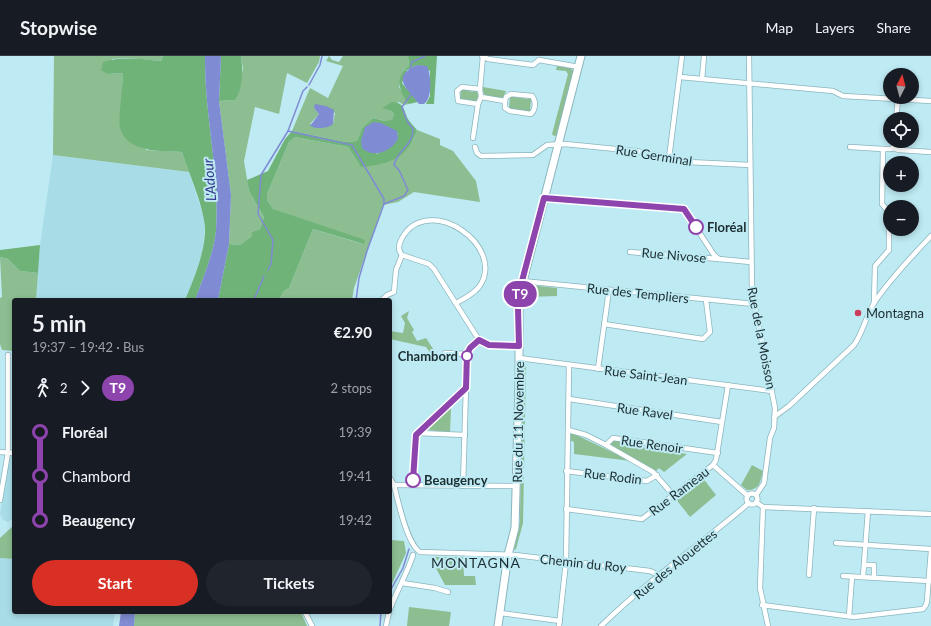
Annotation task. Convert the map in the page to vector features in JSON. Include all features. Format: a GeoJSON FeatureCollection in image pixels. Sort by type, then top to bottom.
{"type":"FeatureCollection","features":[{"type":"Feature","properties":{"kind":"street"},"geometry":{"type":"LineString","coordinates":[[473,138],[478,104],[481,97],[482,56],[488,59],[533,65],[538,58],[579,66]]}},
{"type":"Feature","properties":{"kind":"street","name":"Rue du 11 Novembre"},"geometry":{"type":"LineString","coordinates":[[498,626],[508,555],[515,528],[519,358],[518,309],[522,281],[581,56]]}},
{"type":"Feature","properties":{"kind":"street"},"geometry":{"type":"LineString","coordinates":[[669,158],[675,99],[680,77],[682,56]]}},
{"type":"Feature","properties":{"kind":"street"},"geometry":{"type":"LineString","coordinates":[[702,79],[704,56]]}},
{"type":"Feature","properties":{"kind":"street","name":"Rue de la Moisson"},"geometry":{"type":"LineString","coordinates":[[749,56],[751,262],[754,304],[772,391],[774,416],[764,482],[756,495]]}},
{"type":"Feature","properties":{"kind":"street"},"geometry":{"type":"LineString","coordinates":[[680,77],[833,91],[843,96],[883,99]]}},
{"type":"Feature","properties":{"kind":"street"},"geometry":{"type":"LineString","coordinates":[[478,104],[458,101],[456,95],[457,91],[462,87],[480,89]]}},
{"type":"Feature","properties":{"kind":"street"},"geometry":{"type":"LineString","coordinates":[[511,94],[532,96],[535,102],[531,114],[510,111],[506,108],[505,101],[506,97],[511,94]]}},
{"type":"Feature","properties":{"kind":"street"},"geometry":{"type":"LineString","coordinates":[[481,97],[505,101]]}},
{"type":"Feature","properties":{"kind":"street"},"geometry":{"type":"LineString","coordinates":[[919,101],[931,102]]}},
{"type":"Feature","properties":{"kind":"street","name":"Rue Germinal"},"geometry":{"type":"LineString","coordinates":[[475,147],[477,153],[481,156],[533,155],[548,145],[579,144],[636,151],[688,162],[750,165]]}},
{"type":"Feature","properties":{"kind":"street"},"geometry":{"type":"LineString","coordinates":[[850,147],[883,149],[893,148],[899,150],[931,152]]}},
{"type":"Feature","properties":{"kind":"street"},"geometry":{"type":"LineString","coordinates":[[874,303],[875,266],[889,250],[889,217],[887,210],[882,204],[883,149]]}},
{"type":"Feature","properties":{"kind":"street"},"geometry":{"type":"LineString","coordinates":[[544,198],[684,209],[714,255],[719,259]]}},
{"type":"Feature","properties":{"kind":"street"},"geometry":{"type":"LineString","coordinates":[[384,298],[394,292],[396,270],[402,255],[399,247],[405,233],[413,225],[423,220],[440,221],[452,225],[474,240],[485,260],[484,277],[478,287],[456,303]]}},
{"type":"Feature","properties":{"kind":"street"},"geometry":{"type":"LineString","coordinates":[[774,416],[789,406],[854,344],[859,338],[874,303],[900,270],[931,236]]}},
{"type":"Feature","properties":{"kind":"street","name":"Rue Nivose"},"geometry":{"type":"LineString","coordinates":[[630,252],[751,262]]}},
{"type":"Feature","properties":{"kind":"street"},"geometry":{"type":"LineString","coordinates":[[402,255],[429,264],[434,269],[479,340],[489,345],[519,346]]}},
{"type":"Feature","properties":{"kind":"street","name":"Rue des Templiers"},"geometry":{"type":"LineString","coordinates":[[522,281],[754,304]]}},
{"type":"Feature","properties":{"kind":"street"},"geometry":{"type":"LineString","coordinates":[[598,368],[609,290]]}},
{"type":"Feature","properties":{"kind":"street"},"geometry":{"type":"LineString","coordinates":[[604,324],[703,339],[710,332],[706,300]]}},
{"type":"Feature","properties":{"kind":"street"},"geometry":{"type":"LineString","coordinates":[[463,486],[467,354],[470,348],[479,340]]}},
{"type":"Feature","properties":{"kind":"street"},"geometry":{"type":"LineString","coordinates":[[445,353],[467,354]]}},
{"type":"Feature","properties":{"kind":"street"},"geometry":{"type":"LineString","coordinates":[[0,500],[8,453],[8,355]]}},
{"type":"Feature","properties":{"kind":"street","name":"Rue Saint-Jean"},"geometry":{"type":"LineString","coordinates":[[519,358],[772,391]]}},
{"type":"Feature","properties":{"kind":"street"},"geometry":{"type":"LineString","coordinates":[[500,613],[559,623],[566,562],[566,471],[570,365]]}},
{"type":"Feature","properties":{"kind":"street","name":"Rue Rameau"},"geometry":{"type":"LineString","coordinates":[[566,510],[642,519],[674,496],[713,465],[718,453],[728,386]]}},
{"type":"Feature","properties":{"kind":"street"},"geometry":{"type":"LineString","coordinates":[[413,484],[416,435],[466,388]]}},
{"type":"Feature","properties":{"kind":"street","name":"Rue Ravel"},"geometry":{"type":"LineString","coordinates":[[569,399],[722,422]]}},
{"type":"Feature","properties":{"kind":"street","name":"Rue Renoir"},"geometry":{"type":"LineString","coordinates":[[568,430],[586,435],[606,445],[613,438],[718,453]]}},
{"type":"Feature","properties":{"kind":"street"},"geometry":{"type":"LineString","coordinates":[[418,433],[465,435]]}},
{"type":"Feature","properties":{"kind":"street"},"geometry":{"type":"LineString","coordinates":[[606,445],[645,465],[657,475],[674,496]]}},
{"type":"Feature","properties":{"kind":"street"},"geometry":{"type":"LineString","coordinates":[[0,452],[12,453]]}},
{"type":"Feature","properties":{"kind":"street"},"geometry":{"type":"LineString","coordinates":[[713,465],[748,496],[747,499],[749,504],[754,504],[756,502]]}},
{"type":"Feature","properties":{"kind":"street","name":"Rue Rodin"},"geometry":{"type":"LineString","coordinates":[[566,471],[647,481],[657,475]]}},
{"type":"Feature","properties":{"kind":"street","name":"Chemin du Roy"},"geometry":{"type":"LineString","coordinates":[[392,482],[410,539],[414,548],[420,552],[508,555],[650,571],[659,575]]}},
{"type":"Feature","properties":{"kind":"street"},"geometry":{"type":"LineString","coordinates":[[394,485],[517,486]]}},
{"type":"Feature","properties":{"kind":"street"},"geometry":{"type":"LineString","coordinates":[[748,496],[751,494],[756,495],[756,502]]}},
{"type":"Feature","properties":{"kind":"street"},"geometry":{"type":"LineString","coordinates":[[756,502],[763,506],[931,514]]}},
{"type":"Feature","properties":{"kind":"street","name":"Rue des Alouettes"},"geometry":{"type":"LineString","coordinates":[[601,626],[659,575],[749,504]]}},
{"type":"Feature","properties":{"kind":"street"},"geometry":{"type":"LineString","coordinates":[[763,506],[760,573],[762,605],[768,626]]}},
{"type":"Feature","properties":{"kind":"street"},"geometry":{"type":"LineString","coordinates":[[809,575],[814,508]]}},
{"type":"Feature","properties":{"kind":"street"},"geometry":{"type":"LineString","coordinates":[[863,577],[868,511]]}},
{"type":"Feature","properties":{"kind":"street"},"geometry":{"type":"LineString","coordinates":[[762,605],[849,616],[923,609],[926,605],[931,550],[836,543]]}},
{"type":"Feature","properties":{"kind":"street"},"geometry":{"type":"LineString","coordinates":[[392,606],[408,572],[413,555]]}},
{"type":"Feature","properties":{"kind":"street"},"geometry":{"type":"LineString","coordinates":[[864,565],[874,565],[874,578]]}},
{"type":"Feature","properties":{"kind":"street"},"geometry":{"type":"LineString","coordinates":[[843,576],[929,581]]}},
{"type":"Feature","properties":{"kind":"street"},"geometry":{"type":"LineString","coordinates":[[849,616],[852,576]]}},
{"type":"Feature","properties":{"kind":"street"},"geometry":{"type":"LineString","coordinates":[[402,583],[448,592]]}},
{"type":"Feature","properties":{"kind":"street"},"geometry":{"type":"LineString","coordinates":[[307,614],[312,626]]}},
{"type":"Feature","properties":{"kind":"street"},"geometry":{"type":"LineString","coordinates":[[386,626],[389,614]]}},
{"type":"Feature","properties":{"kind":"shaded area"},"geometry":{"type":"Polygon","coordinates":[[[53,155],[189,172],[205,221],[203,249],[193,282],[186,298],[36,298],[40,245],[53,155]]]}},
{"type":"Feature","properties":{"kind":"shaded area"},"geometry":{"type":"Polygon","coordinates":[[[10,455],[12,456],[12,521],[11,520],[8,522],[3,520],[0,514],[10,455]]]}},
{"type":"Feature","properties":{"kind":"shaded area"},"geometry":{"type":"Polygon","coordinates":[[[0,558],[12,559],[12,614],[115,614],[113,626],[0,626],[0,558]]]}},
{"type":"Feature","properties":{"kind":"green space"},"geometry":{"type":"Polygon","coordinates":[[[54,56],[163,56],[161,61],[128,58],[112,59],[108,74],[123,73],[122,95],[146,150],[182,152],[189,172],[53,155],[54,56]]]}},
{"type":"Feature","properties":{"kind":"green space"},"geometry":{"type":"Polygon","coordinates":[[[163,56],[205,56],[205,78],[217,208],[215,239],[211,256],[196,298],[186,298],[200,261],[203,250],[205,229],[200,203],[182,152],[155,151],[146,149],[130,142],[124,136],[120,128],[123,73],[108,74],[101,70],[103,62],[110,60],[132,58],[161,61],[163,56]]]}},
{"type":"Feature","properties":{"kind":"green space"},"geometry":{"type":"Polygon","coordinates":[[[221,56],[241,56],[242,78],[240,90],[235,100],[219,101],[221,56]]]}},
{"type":"Feature","properties":{"kind":"green space"},"geometry":{"type":"Polygon","coordinates":[[[241,56],[320,56],[319,62],[307,83],[287,73],[279,114],[255,107],[244,161],[249,191],[264,217],[260,229],[252,232],[252,236],[240,245],[229,244],[231,195],[219,101],[235,100],[243,69],[241,56]]]}},
{"type":"Feature","properties":{"kind":"green space"},"geometry":{"type":"Polygon","coordinates":[[[329,56],[332,60],[339,62],[343,56],[408,56],[409,66],[404,70],[399,87],[409,104],[404,105],[399,102],[383,108],[394,114],[392,121],[373,118],[362,128],[357,141],[346,142],[292,131],[310,88],[328,98],[343,66],[326,61],[329,56]],[[314,108],[319,114],[310,124],[333,124],[335,113],[314,108]]]}},
{"type":"Feature","properties":{"kind":"green space"},"geometry":{"type":"Polygon","coordinates":[[[408,56],[437,56],[434,104],[426,104],[430,96],[430,71],[417,65],[407,70],[402,83],[418,102],[409,104],[403,95],[400,80],[404,70],[409,66],[408,56]]]}},
{"type":"Feature","properties":{"kind":"green space"},"geometry":{"type":"Polygon","coordinates":[[[557,66],[570,68],[575,72],[558,135],[554,136],[552,134],[568,74],[566,71],[556,70],[557,66]]]}},
{"type":"Feature","properties":{"kind":"green space"},"geometry":{"type":"Polygon","coordinates":[[[483,87],[506,91],[503,98],[486,96],[482,91],[483,87]]]}},
{"type":"Feature","properties":{"kind":"green space"},"geometry":{"type":"Polygon","coordinates":[[[463,89],[473,92],[473,90],[476,91],[479,96],[477,100],[471,103],[471,100],[462,101],[460,99],[461,90],[463,89]]]}},
{"type":"Feature","properties":{"kind":"green space"},"geometry":{"type":"Polygon","coordinates":[[[514,95],[514,97],[528,99],[530,97],[533,101],[531,101],[530,109],[532,110],[530,112],[512,110],[509,108],[510,97],[514,95]]]}},
{"type":"Feature","properties":{"kind":"green space"},"geometry":{"type":"Polygon","coordinates":[[[392,102],[401,105],[409,120],[417,130],[413,140],[403,154],[389,162],[361,167],[348,147],[295,137],[289,142],[267,194],[267,200],[273,209],[365,240],[364,244],[313,229],[289,288],[284,291],[280,298],[218,298],[229,244],[240,245],[252,236],[252,232],[260,229],[264,217],[249,191],[247,180],[268,171],[285,139],[292,131],[346,142],[357,141],[362,128],[373,118],[385,121],[392,120],[394,114],[391,111],[382,108],[392,102]],[[388,127],[376,154],[386,150],[398,134],[388,127]]]}},
{"type":"Feature","properties":{"kind":"green space"},"geometry":{"type":"Polygon","coordinates":[[[417,130],[440,139],[440,145],[453,151],[476,181],[480,202],[414,192],[398,202],[383,205],[354,288],[352,298],[280,298],[284,291],[289,288],[313,229],[363,244],[273,209],[267,200],[267,194],[289,142],[295,137],[348,147],[359,164],[405,150],[413,140],[417,130]]]}},
{"type":"Feature","properties":{"kind":"green space"},"geometry":{"type":"Polygon","coordinates":[[[40,245],[38,273],[20,271],[8,259],[0,257],[0,250],[40,245]]]}},
{"type":"Feature","properties":{"kind":"green space"},"geometry":{"type":"Polygon","coordinates":[[[0,257],[8,259],[20,271],[38,273],[36,298],[12,298],[12,351],[2,350],[0,344],[0,298],[2,297],[0,257]]]}},
{"type":"Feature","properties":{"kind":"green space"},"geometry":{"type":"Polygon","coordinates":[[[529,285],[557,288],[557,296],[528,297],[529,285]]]}},
{"type":"Feature","properties":{"kind":"green space"},"geometry":{"type":"Polygon","coordinates":[[[409,311],[407,318],[414,330],[412,332],[417,341],[426,338],[437,355],[434,358],[426,347],[392,339],[392,331],[403,333],[405,323],[401,316],[409,311]]]}},
{"type":"Feature","properties":{"kind":"green space"},"geometry":{"type":"Polygon","coordinates":[[[524,363],[526,366],[523,523],[516,549],[514,550],[520,522],[522,364],[524,363]]]}},
{"type":"Feature","properties":{"kind":"green space"},"geometry":{"type":"Polygon","coordinates":[[[451,407],[450,433],[429,430],[430,426],[451,407]]]}},
{"type":"Feature","properties":{"kind":"green space"},"geometry":{"type":"Polygon","coordinates":[[[572,433],[631,461],[574,454],[574,442],[569,440],[570,434],[572,433]]]}},
{"type":"Feature","properties":{"kind":"green space"},"geometry":{"type":"Polygon","coordinates":[[[614,440],[633,443],[633,446],[687,454],[664,472],[659,468],[656,471],[611,446],[610,443],[614,440]]]}},
{"type":"Feature","properties":{"kind":"green space"},"geometry":{"type":"Polygon","coordinates":[[[752,465],[763,471],[759,485],[755,489],[747,490],[741,485],[752,465]]]}},
{"type":"Feature","properties":{"kind":"green space"},"geometry":{"type":"Polygon","coordinates":[[[702,477],[716,495],[690,517],[675,498],[702,477]]]}},
{"type":"Feature","properties":{"kind":"green space"},"geometry":{"type":"Polygon","coordinates":[[[12,527],[12,559],[0,558],[0,538],[12,527]]]}},
{"type":"Feature","properties":{"kind":"green space"},"geometry":{"type":"Polygon","coordinates":[[[392,540],[404,541],[406,553],[392,584],[392,540]]]}},
{"type":"Feature","properties":{"kind":"green space"},"geometry":{"type":"Polygon","coordinates":[[[430,557],[463,557],[464,576],[475,576],[476,585],[445,585],[430,557]]]}},
{"type":"Feature","properties":{"kind":"green space"},"geometry":{"type":"Polygon","coordinates":[[[409,607],[451,612],[449,626],[407,626],[409,607]]]}},
{"type":"Feature","properties":{"kind":"green space"},"geometry":{"type":"Polygon","coordinates":[[[135,614],[302,614],[307,626],[134,626],[135,614]]]}},
{"type":"Feature","properties":{"kind":"water"},"geometry":{"type":"Polygon","coordinates":[[[205,56],[221,56],[219,101],[231,195],[229,244],[218,298],[196,298],[211,256],[215,239],[217,208],[205,78],[205,56]]]}},
{"type":"Feature","properties":{"kind":"water"},"geometry":{"type":"Polygon","coordinates":[[[417,65],[427,66],[429,74],[429,97],[424,104],[419,104],[403,83],[404,74],[409,69],[417,65]]]}},
{"type":"Feature","properties":{"kind":"water"},"geometry":{"type":"Polygon","coordinates":[[[315,104],[326,106],[334,110],[333,124],[331,126],[315,128],[310,126],[319,114],[314,108],[315,104]]]}},
{"type":"Feature","properties":{"kind":"water"},"geometry":{"type":"Polygon","coordinates":[[[374,122],[381,123],[397,131],[398,138],[392,147],[377,153],[366,151],[362,148],[361,141],[365,127],[374,122]]]}},
{"type":"Feature","properties":{"kind":"water"},"geometry":{"type":"Polygon","coordinates":[[[121,614],[135,614],[134,626],[119,626],[121,614]]]}},
{"type":"Feature","properties":{"kind":"waterway"},"geometry":{"type":"LineString","coordinates":[[309,85],[320,65],[322,56]]}},
{"type":"Feature","properties":{"kind":"waterway"},"geometry":{"type":"LineString","coordinates":[[410,70],[412,62],[425,56]]}},
{"type":"Feature","properties":{"kind":"waterway"},"geometry":{"type":"LineString","coordinates":[[268,270],[271,264],[273,240],[258,214],[261,175],[288,131],[303,91],[307,87]]}},
{"type":"Feature","properties":{"kind":"waterway"},"geometry":{"type":"LineString","coordinates":[[384,204],[404,196],[408,190],[399,170],[394,165],[399,155],[411,140],[413,129],[407,121],[402,107],[412,93]]}},
{"type":"Feature","properties":{"kind":"waterway"},"geometry":{"type":"LineString","coordinates":[[288,131],[352,145],[384,199],[384,204],[359,278],[356,298]]}},
{"type":"Feature","properties":{"kind":"waterway"},"geometry":{"type":"LineString","coordinates":[[255,298],[264,276]]}},
{"type":"Feature","properties":{"kind":"waterway"},"geometry":{"type":"LineString","coordinates":[[392,587],[403,568],[409,549]]}},
{"type":"Feature","properties":{"kind":"waterway"},"geometry":{"type":"LineString","coordinates":[[380,626],[381,614]]}},
{"type":"Feature","properties":{"kind":"bus line","name":"T9"},"geometry":{"type":"LineString","coordinates":[[413,480],[416,435],[466,388],[467,354],[470,348],[479,340],[489,345],[519,346],[518,309],[522,281],[544,198],[684,209],[696,227]]}},
{"type":"Feature","properties":{"kind":"place","name":"Floréal"},"geometry":{"type":"Point","coordinates":[696,227]}},
{"type":"Feature","properties":{"kind":"place","name":"Montagna"},"geometry":{"type":"Point","coordinates":[858,313]}},
{"type":"Feature","properties":{"kind":"place","name":"Chambord"},"geometry":{"type":"Point","coordinates":[467,356]}},
{"type":"Feature","properties":{"kind":"place","name":"Beaugency"},"geometry":{"type":"Point","coordinates":[413,480]}},
{"type":"Feature","properties":{"kind":"district","name":"MONTAGNA"},"geometry":{"type":"Point","coordinates":[476,562]}},
{"type":"Feature","properties":{"kind":"water label","name":"L'Adour"},"geometry":{"type":"Point","coordinates":[209,180]}}]}
